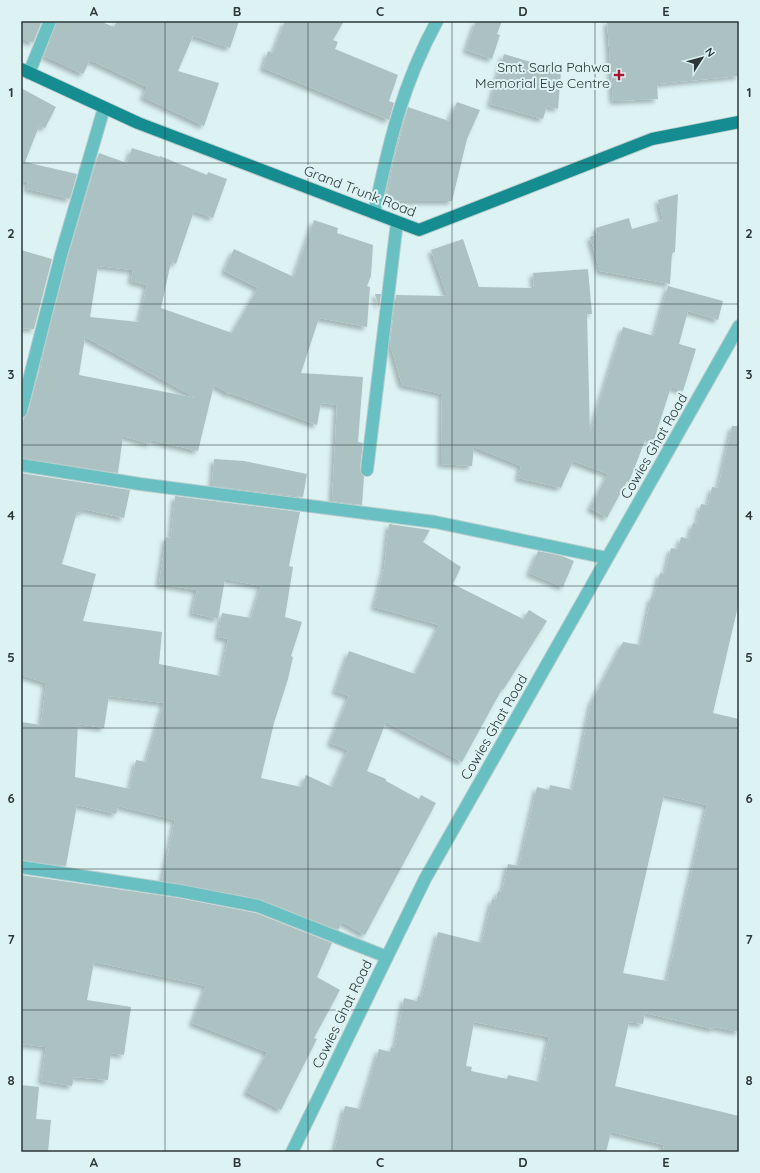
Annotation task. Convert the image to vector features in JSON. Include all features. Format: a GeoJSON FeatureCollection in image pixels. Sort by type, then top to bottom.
{"type":"FeatureCollection","features":[{"type":"Feature","properties":{"kind":"main road","name":"Grand Trunk Road"},"geometry":{"type":"LineString","coordinates":[[25,71],[138,123],[419,230],[652,139],[739,122]]}},
{"type":"Feature","properties":{"kind":"street"},"geometry":{"type":"LineString","coordinates":[[25,71],[50,21]]}},
{"type":"Feature","properties":{"kind":"street"},"geometry":{"type":"LineString","coordinates":[[374,213],[390,140],[404,92],[425,43],[437,21]]}},
{"type":"Feature","properties":{"kind":"street"},"geometry":{"type":"LineString","coordinates":[[21,411],[61,255],[104,108]]}},
{"type":"Feature","properties":{"kind":"street"},"geometry":{"type":"LineString","coordinates":[[367,470],[397,222]]}},
{"type":"Feature","properties":{"kind":"street","name":"Cowies Ghat Road"},"geometry":{"type":"LineString","coordinates":[[292,1152],[425,879],[739,326]]}},
{"type":"Feature","properties":{"kind":"street"},"geometry":{"type":"LineString","coordinates":[[21,465],[148,485],[435,522],[607,558]]}},
{"type":"Feature","properties":{"kind":"street"},"geometry":{"type":"LineString","coordinates":[[21,867],[180,891],[258,906],[387,956]]}},
{"type":"Feature","properties":{"kind":"building"},"geometry":{"type":"Polygon","coordinates":[[[21,21],[42,21],[33,43],[21,38],[21,21]]]}},
{"type":"Feature","properties":{"kind":"building"},"geometry":{"type":"Polygon","coordinates":[[[57,21],[100,21],[114,27],[117,21],[239,21],[230,48],[193,36],[178,71],[219,83],[204,126],[143,97],[147,87],[90,60],[83,74],[44,56],[57,21]]]}},
{"type":"Feature","properties":{"kind":"building"},"geometry":{"type":"Polygon","coordinates":[[[285,21],[344,21],[333,40],[338,42],[335,49],[398,75],[389,101],[394,103],[389,120],[263,68],[268,51],[273,53],[285,21]]]}},
{"type":"Feature","properties":{"kind":"building"},"geometry":{"type":"Polygon","coordinates":[[[476,21],[502,21],[497,34],[500,35],[492,59],[466,50],[476,21]]]}},
{"type":"Feature","properties":{"kind":"building"},"geometry":{"type":"Polygon","coordinates":[[[607,21],[739,21],[739,76],[657,84],[658,99],[613,101],[607,21]]]}},
{"type":"Feature","properties":{"kind":"building"},"geometry":{"type":"Polygon","coordinates":[[[504,54],[561,71],[558,109],[547,106],[543,119],[490,104],[504,54]]]}},
{"type":"Feature","properties":{"kind":"building"},"geometry":{"type":"Polygon","coordinates":[[[21,88],[56,107],[45,128],[39,126],[25,162],[77,174],[70,199],[27,189],[28,182],[21,181],[21,88]]]}},
{"type":"Feature","properties":{"kind":"building"},"geometry":{"type":"Polygon","coordinates":[[[457,102],[480,110],[467,139],[452,201],[403,201],[387,198],[393,164],[408,107],[449,121],[457,102]]]}},
{"type":"Feature","properties":{"kind":"building"},"geometry":{"type":"Polygon","coordinates":[[[132,148],[160,156],[207,175],[208,172],[227,179],[213,218],[194,211],[176,264],[171,262],[161,308],[232,333],[258,288],[224,271],[234,249],[294,277],[314,220],[338,228],[337,233],[373,245],[371,276],[367,286],[370,287],[367,327],[319,318],[301,373],[363,377],[358,442],[363,443],[360,469],[364,477],[362,505],[332,501],[337,405],[321,403],[317,425],[230,393],[229,394],[214,385],[198,451],[151,440],[150,444],[123,436],[118,473],[21,458],[21,436],[24,418],[28,413],[39,372],[41,372],[44,350],[68,257],[99,153],[127,163],[132,148]],[[98,266],[90,317],[139,322],[147,285],[131,281],[133,270],[98,266]],[[85,337],[79,375],[196,398],[85,337]]]}},
{"type":"Feature","properties":{"kind":"building"},"geometry":{"type":"Polygon","coordinates":[[[678,194],[675,252],[672,253],[670,284],[600,271],[590,237],[597,234],[596,228],[629,218],[632,229],[663,220],[658,200],[678,194]]]}},
{"type":"Feature","properties":{"kind":"building"},"geometry":{"type":"Polygon","coordinates":[[[463,239],[479,287],[534,288],[533,273],[588,269],[592,314],[587,314],[590,433],[623,327],[654,336],[668,286],[723,301],[718,320],[688,311],[679,344],[696,349],[683,391],[671,387],[654,440],[646,438],[629,482],[627,481],[607,518],[590,508],[608,474],[573,461],[561,488],[518,478],[521,466],[474,447],[472,466],[441,464],[442,394],[402,385],[390,344],[396,295],[447,296],[431,250],[463,239]]]}},
{"type":"Feature","properties":{"kind":"building"},"geometry":{"type":"Polygon","coordinates":[[[21,250],[52,259],[34,329],[21,328],[21,250]]]}},
{"type":"Feature","properties":{"kind":"building"},"geometry":{"type":"Polygon","coordinates":[[[375,294],[381,294],[379,308],[375,294]]]}},
{"type":"Feature","properties":{"kind":"building"},"geometry":{"type":"Polygon","coordinates":[[[732,426],[739,426],[739,602],[713,713],[739,719],[739,1032],[714,1027],[713,1029],[645,1013],[643,1024],[629,1022],[615,1086],[739,1116],[739,1152],[663,1152],[664,1145],[611,1132],[606,1152],[349,1152],[335,1149],[345,1106],[361,1109],[379,1049],[390,1052],[391,1047],[395,1048],[404,998],[417,1001],[418,996],[422,997],[438,932],[482,943],[492,899],[496,900],[498,891],[502,892],[508,864],[519,866],[537,787],[549,790],[550,785],[573,790],[591,703],[623,642],[641,645],[651,597],[654,598],[660,573],[665,574],[671,548],[678,549],[681,537],[689,539],[693,523],[697,524],[701,504],[708,505],[712,487],[718,488],[732,426]],[[664,795],[623,973],[667,981],[707,805],[664,795]],[[474,1022],[466,1066],[472,1067],[471,1071],[507,1079],[508,1075],[540,1082],[549,1037],[474,1022]]]}},
{"type":"Feature","properties":{"kind":"building"},"geometry":{"type":"Polygon","coordinates":[[[214,459],[244,461],[307,474],[303,497],[212,486],[214,459]]]}},
{"type":"Feature","properties":{"kind":"building"},"geometry":{"type":"Polygon","coordinates":[[[21,473],[130,490],[124,518],[83,509],[83,513],[77,512],[62,564],[96,574],[83,621],[162,632],[159,664],[221,676],[228,639],[218,637],[222,613],[251,618],[261,586],[225,579],[218,619],[192,613],[197,590],[159,584],[166,537],[171,538],[175,496],[300,512],[289,566],[293,567],[285,617],[302,622],[291,656],[293,657],[288,679],[274,723],[261,778],[301,787],[306,775],[332,787],[348,750],[330,743],[349,696],[335,691],[349,651],[415,674],[439,625],[374,607],[384,569],[389,524],[430,530],[423,542],[461,567],[453,584],[523,619],[529,610],[547,621],[503,690],[502,689],[462,762],[386,722],[367,771],[386,779],[386,781],[419,799],[421,795],[436,803],[365,935],[342,922],[338,930],[259,899],[162,881],[175,820],[118,806],[116,814],[77,805],[66,866],[21,860],[21,722],[41,725],[46,683],[21,675],[21,473]],[[109,696],[104,728],[78,724],[75,777],[130,789],[136,760],[146,762],[164,703],[109,696]]]}},
{"type":"Feature","properties":{"kind":"building"},"geometry":{"type":"Polygon","coordinates":[[[538,551],[562,556],[574,561],[563,587],[529,573],[538,551]]]}},
{"type":"Feature","properties":{"kind":"building"},"geometry":{"type":"Polygon","coordinates":[[[21,875],[179,898],[256,913],[332,943],[317,977],[340,990],[314,1038],[317,1039],[281,1110],[246,1092],[267,1052],[192,1023],[206,986],[94,962],[87,1000],[131,1007],[124,1055],[111,1053],[108,1080],[74,1077],[72,1086],[41,1081],[46,1047],[21,1044],[21,875]]]}},
{"type":"Feature","properties":{"kind":"building"},"geometry":{"type":"Polygon","coordinates":[[[21,1085],[39,1087],[36,1119],[51,1120],[48,1152],[21,1152],[21,1085]]]}},
{"type":"Feature","properties":{"kind":"place","name":"Smt. Sarla Pahwa Memorial Eye Centre"},"geometry":{"type":"Point","coordinates":[619,75]}}]}
